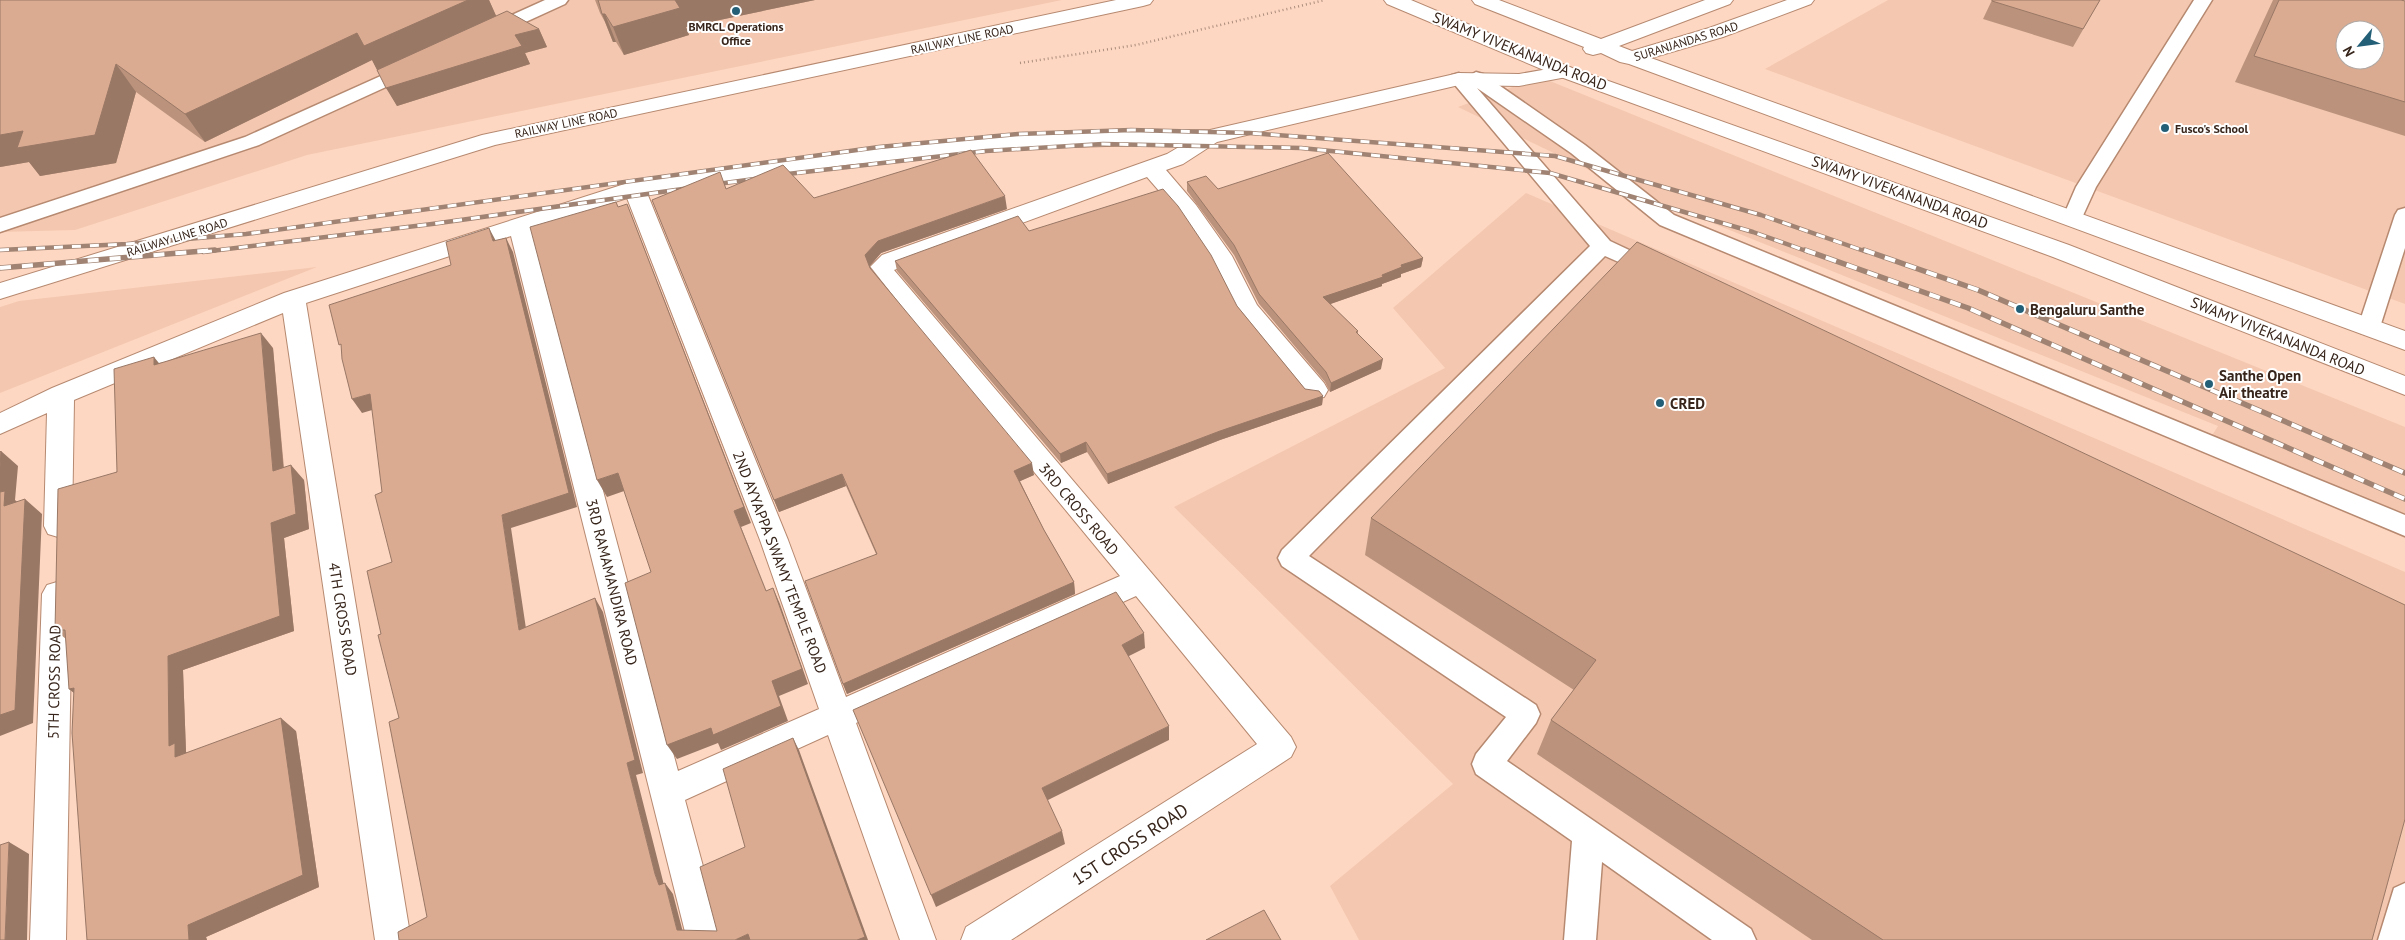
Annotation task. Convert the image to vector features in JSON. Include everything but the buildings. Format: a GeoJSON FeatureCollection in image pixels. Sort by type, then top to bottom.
{"type":"FeatureCollection","features":[{"type":"Feature","properties":{"kind":"street"},"geometry":{"type":"LineString","coordinates":[[0,272],[480,127],[964,24],[1079,3],[1082,0]]}},
{"type":"Feature","properties":{"kind":"street","name":"RAILWAY LINE ROAD"},"geometry":{"type":"LineString","coordinates":[[0,290],[490,140],[1143,0]]}},
{"type":"Feature","properties":{"kind":"street","name":"SWAMY VIVEKANANDA ROAD"},"geometry":{"type":"LineString","coordinates":[[1394,0],[1565,72],[2061,251],[2405,386]]}},
{"type":"Feature","properties":{"kind":"street"},"geometry":{"type":"LineString","coordinates":[[1482,0],[1629,58],[2073,216],[2405,341]]}},
{"type":"Feature","properties":{"kind":"street","name":"SURANJANDAS ROAD"},"geometry":{"type":"LineString","coordinates":[[1468,78],[1489,70],[1600,47],[1723,0]]}},
{"type":"Feature","properties":{"kind":"street","name":"SURANJANDAS ROAD"},"geometry":{"type":"LineString","coordinates":[[1468,78],[1498,81],[1519,80],[1629,58],[1723,32],[1804,0]]}},
{"type":"Feature","properties":{"kind":"street"},"geometry":{"type":"LineString","coordinates":[[0,424],[61,395],[292,299],[634,188],[845,158],[1020,142],[1210,137],[1468,78]]}},
{"type":"Feature","properties":{"kind":"street"},"geometry":{"type":"LineString","coordinates":[[1210,137],[1175,159],[1151,168],[1188,210],[1224,262],[1248,309],[1315,390]]}},
{"type":"Feature","properties":{"kind":"street","name":"3RD CROSS ROAD"},"geometry":{"type":"LineString","coordinates":[[1151,168],[890,261],[882,267],[883,274],[1280,747]]}},
{"type":"Feature","properties":{"kind":"street","name":"2ND AYYAPPA SWAMY TEMPLE ROAD"},"geometry":{"type":"LineString","coordinates":[[634,188],[774,540],[918,940]]}},
{"type":"Feature","properties":{"kind":"street","name":"3RD RAMAMANDIRA ROAD"},"geometry":{"type":"LineString","coordinates":[[520,224],[705,940]]}},
{"type":"Feature","properties":{"kind":"street","name":"4TH CROSS ROAD"},"geometry":{"type":"LineString","coordinates":[[292,299],[393,940]]}},
{"type":"Feature","properties":{"kind":"street","name":"5TH CROSS ROAD"},"geometry":{"type":"LineString","coordinates":[[48,940],[61,395]]}},
{"type":"Feature","properties":{"kind":"street"},"geometry":{"type":"LineString","coordinates":[[667,792],[1139,581]]}},
{"type":"Feature","properties":{"kind":"street","name":"1ST CROSS ROAD"},"geometry":{"type":"LineString","coordinates":[[979,940],[1280,747]]}},
{"type":"Feature","properties":{"kind":"lane"},"geometry":{"type":"LineString","coordinates":[[469,42],[559,0]]}},
{"type":"Feature","properties":{"kind":"lane"},"geometry":{"type":"LineString","coordinates":[[2073,216],[2086,187],[2203,0]]}},
{"type":"Feature","properties":{"kind":"lane"},"geometry":{"type":"LineString","coordinates":[[0,225],[252,141],[433,58]]}},
{"type":"Feature","properties":{"kind":"lane"},"geometry":{"type":"LineString","coordinates":[[1468,78],[1602,246],[1673,280]]}},
{"type":"Feature","properties":{"kind":"lane"},"geometry":{"type":"LineString","coordinates":[[1468,78],[1578,149],[1667,220],[2405,526]]}},
{"type":"Feature","properties":{"kind":"lane"},"geometry":{"type":"LineString","coordinates":[[2369,327],[2405,215]]}},
{"type":"Feature","properties":{"kind":"lane"},"geometry":{"type":"LineString","coordinates":[[1602,246],[1291,558],[1526,714],[1487,764],[1740,940]]}},
{"type":"Feature","properties":{"kind":"lane"},"geometry":{"type":"LineString","coordinates":[[1580,940],[1588,835]]}},
{"type":"Feature","properties":{"kind":"lane"},"geometry":{"type":"LineString","coordinates":[[2394,940],[2405,899]]}},
{"type":"Feature","properties":{"kind":"path"},"geometry":{"type":"LineString","coordinates":[[1015,64],[1063,59],[1144,44],[1326,0]]}},
{"type":"Feature","properties":{"kind":"shaded area"},"geometry":{"type":"Polygon","coordinates":[[[0,0],[1062,0],[307,155],[75,230],[0,232],[0,0]]]}},
{"type":"Feature","properties":{"kind":"shaded area","name":"Fusco's School"},"geometry":{"type":"Polygon","coordinates":[[[1888,0],[2405,0],[2405,304],[1765,69],[1888,0]]]}},
{"type":"Feature","properties":{"kind":"shaded area","name":"Bengaluru Santhe"},"geometry":{"type":"Polygon","coordinates":[[[1540,77],[2405,427],[2405,538],[2203,450],[2218,426],[1635,192],[1458,107],[1540,77]]]}},
{"type":"Feature","properties":{"kind":"shaded area"},"geometry":{"type":"Polygon","coordinates":[[[1526,193],[2405,572],[2405,940],[1359,940],[1330,886],[1453,784],[1174,507],[1445,368],[1393,308],[1526,193]]]}},
{"type":"Feature","properties":{"kind":"shaded area"},"geometry":{"type":"Polygon","coordinates":[[[317,267],[0,393],[0,307],[19,301],[317,267]]]}},
{"type":"Feature","properties":{"kind":"railway"},"geometry":{"type":"LineString","coordinates":[[0,250],[127,244],[246,234],[879,147],[1018,134],[1131,130],[1250,133],[1555,156],[1761,215],[1867,252]]}},
{"type":"Feature","properties":{"kind":"railway"},"geometry":{"type":"LineString","coordinates":[[779,175],[986,151],[1103,144],[1301,148],[1550,173],[1753,232],[1809,252]]}},
{"type":"Feature","properties":{"kind":"railway"},"geometry":{"type":"LineString","coordinates":[[710,185],[762,178]]}},
{"type":"Feature","properties":{"kind":"railway"},"geometry":{"type":"LineString","coordinates":[[203,252],[432,224],[690,188]]}},
{"type":"Feature","properties":{"kind":"railway"},"geometry":{"type":"LineString","coordinates":[[0,268],[215,250]]}},
{"type":"Feature","properties":{"kind":"railway"},"geometry":{"type":"LineString","coordinates":[[1805,250],[1968,308],[2405,499]]}},
{"type":"Feature","properties":{"kind":"railway"},"geometry":{"type":"LineString","coordinates":[[1864,250],[1978,290],[2405,473]]}},
{"type":"Feature","properties":{"kind":"place","name":"BMRCL Operations Office"},"geometry":{"type":"Point","coordinates":[736,11]}},
{"type":"Feature","properties":{"kind":"place","name":"Fusco's School"},"geometry":{"type":"Point","coordinates":[2165,128]}},
{"type":"Feature","properties":{"kind":"place","name":"Bengaluru Santhe"},"geometry":{"type":"Point","coordinates":[2020,309]}},
{"type":"Feature","properties":{"kind":"place","name":"Santhe Open Air theatre"},"geometry":{"type":"Point","coordinates":[2209,384]}},
{"type":"Feature","properties":{"kind":"place","name":"CRED"},"geometry":{"type":"Point","coordinates":[1660,403]}}]}
